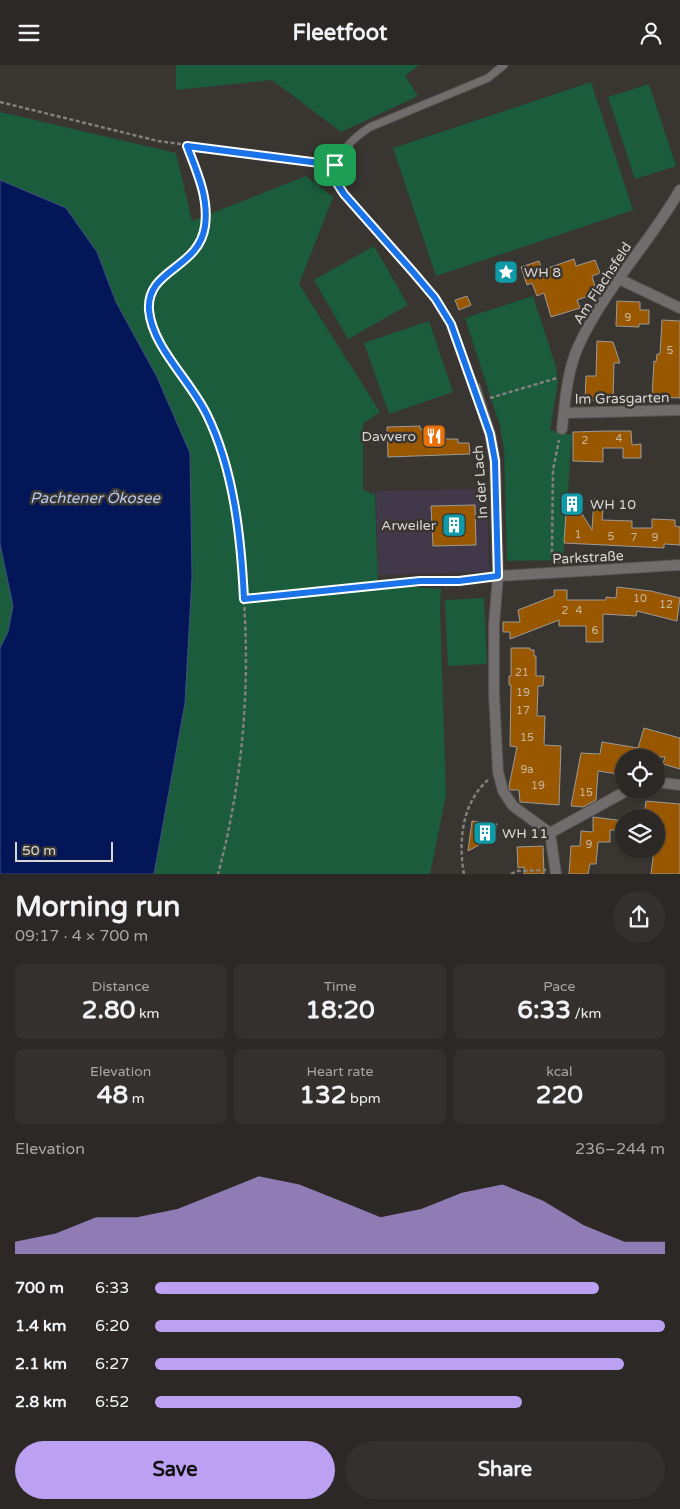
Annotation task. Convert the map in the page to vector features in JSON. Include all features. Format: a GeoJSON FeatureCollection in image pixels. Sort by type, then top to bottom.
{"type":"FeatureCollection","features":[{"type":"Feature","properties":{"kind":"street","name":"Am Flachsfeld"},"geometry":{"type":"LineString","coordinates":[[562,429],[568,379],[578,348],[594,316],[679,195]]}},
{"type":"Feature","properties":{"kind":"street"},"geometry":{"type":"LineString","coordinates":[[619,279],[680,308]]}},
{"type":"Feature","properties":{"kind":"street","name":"In der Lach"},"geometry":{"type":"LineString","coordinates":[[475,387],[490,434],[495,461],[498,576],[494,625],[494,694],[498,771],[503,791],[514,806],[550,833]]}},
{"type":"Feature","properties":{"kind":"street","name":"Im Grasgarten"},"geometry":{"type":"LineString","coordinates":[[564,413],[680,410]]}},
{"type":"Feature","properties":{"kind":"street","name":"Parkstraße"},"geometry":{"type":"LineString","coordinates":[[498,576],[680,565]]}},
{"type":"Feature","properties":{"kind":"street"},"geometry":{"type":"LineString","coordinates":[[665,783],[680,785]]}},
{"type":"Feature","properties":{"kind":"street"},"geometry":{"type":"LineString","coordinates":[[556,872],[550,833],[615,797]]}},
{"type":"Feature","properties":{"kind":"lane"},"geometry":{"type":"LineString","coordinates":[[335,165],[342,151],[354,138],[370,127],[488,78],[504,65]]}},
{"type":"Feature","properties":{"kind":"lane","name":"In der Lach"},"geometry":{"type":"LineString","coordinates":[[335,165],[333,177],[344,194],[435,298],[451,324],[475,387]]}},
{"type":"Feature","properties":{"kind":"path"},"geometry":{"type":"LineString","coordinates":[[0,102],[158,141],[335,165]]}},
{"type":"Feature","properties":{"kind":"path"},"geometry":{"type":"LineString","coordinates":[[187,146],[201,184],[206,205],[205,227],[200,245],[189,259],[165,275],[157,283],[150,295],[149,309],[161,344],[189,383],[207,413],[227,468],[232,497],[244,599],[247,655],[243,746],[227,841],[218,874]]}},
{"type":"Feature","properties":{"kind":"path"},"geometry":{"type":"LineString","coordinates":[[492,397],[555,377],[568,379]]}},
{"type":"Feature","properties":{"kind":"path"},"geometry":{"type":"LineString","coordinates":[[560,573],[558,560],[552,555],[553,470],[562,429]]}},
{"type":"Feature","properties":{"kind":"path"},"geometry":{"type":"LineString","coordinates":[[244,599],[420,581],[459,581],[498,576]]}},
{"type":"Feature","properties":{"kind":"path"},"geometry":{"type":"LineString","coordinates":[[464,874],[460,850],[462,831],[471,802],[486,781],[498,771]]}},
{"type":"Feature","properties":{"kind":"path"},"geometry":{"type":"LineString","coordinates":[[511,874],[517,871],[556,872]]}},
{"type":"Feature","properties":{"kind":"shaded area"},"geometry":{"type":"Polygon","coordinates":[[[487,489],[489,572],[378,575],[376,491],[487,489]]]}},
{"type":"Feature","properties":{"kind":"green space"},"geometry":{"type":"Polygon","coordinates":[[[176,65],[419,65],[405,76],[418,96],[341,132],[272,80],[176,90],[176,65]]]}},
{"type":"Feature","properties":{"kind":"green space"},"geometry":{"type":"Polygon","coordinates":[[[591,82],[633,210],[436,276],[393,148],[591,82]]]}},
{"type":"Feature","properties":{"kind":"green space"},"geometry":{"type":"Polygon","coordinates":[[[649,84],[676,166],[635,179],[608,97],[649,84]]]}},
{"type":"Feature","properties":{"kind":"green space"},"geometry":{"type":"Polygon","coordinates":[[[0,112],[176,153],[192,221],[306,176],[333,197],[299,284],[380,412],[363,424],[363,490],[375,494],[378,584],[441,589],[446,795],[430,874],[154,874],[185,703],[192,577],[190,453],[157,377],[116,302],[97,251],[0,180],[0,112]]]}},
{"type":"Feature","properties":{"kind":"green space"},"geometry":{"type":"Polygon","coordinates":[[[374,246],[408,305],[348,339],[314,280],[374,246]]]}},
{"type":"Feature","properties":{"kind":"green space"},"geometry":{"type":"Polygon","coordinates":[[[533,296],[556,367],[558,383],[550,430],[572,435],[563,560],[507,561],[504,449],[500,426],[465,318],[533,296]]]}},
{"type":"Feature","properties":{"kind":"green space"},"geometry":{"type":"Polygon","coordinates":[[[429,321],[453,392],[389,414],[364,343],[429,321]]]}},
{"type":"Feature","properties":{"kind":"green space"},"geometry":{"type":"Polygon","coordinates":[[[0,544],[13,606],[8,632],[0,648],[0,544]]]}},
{"type":"Feature","properties":{"kind":"green space"},"geometry":{"type":"Polygon","coordinates":[[[484,598],[487,664],[448,666],[445,600],[484,598]]]}},
{"type":"Feature","properties":{"kind":"water","name":"Pachtener Ökosee"},"geometry":{"type":"Polygon","coordinates":[[[0,180],[66,208],[97,252],[116,302],[157,377],[190,453],[192,577],[185,703],[154,874],[0,874],[0,648],[8,632],[13,606],[0,544],[0,180]]]}},
{"type":"Feature","properties":{"kind":"building"},"geometry":{"type":"Polygon","coordinates":[[[574,259],[576,266],[595,260],[600,273],[592,276],[597,293],[577,300],[580,308],[551,317],[544,293],[537,296],[532,283],[527,285],[521,267],[539,261],[542,270],[574,259]]]}},
{"type":"Feature","properties":{"kind":"building"},"geometry":{"type":"Polygon","coordinates":[[[467,296],[471,305],[459,310],[455,300],[467,296]]]}},
{"type":"Feature","properties":{"kind":"building"},"geometry":{"type":"Polygon","coordinates":[[[617,301],[640,302],[640,310],[649,310],[649,324],[639,324],[639,327],[616,326],[617,301]]]}},
{"type":"Feature","properties":{"kind":"building"},"geometry":{"type":"Polygon","coordinates":[[[662,320],[680,321],[680,398],[652,397],[654,361],[656,362],[657,354],[660,354],[662,320]]]}},
{"type":"Feature","properties":{"kind":"building"},"geometry":{"type":"Polygon","coordinates":[[[597,341],[613,342],[620,363],[614,363],[613,401],[585,400],[586,376],[596,376],[597,341]]]}},
{"type":"Feature","properties":{"kind":"building"},"geometry":{"type":"Polygon","coordinates":[[[420,426],[420,429],[445,429],[445,439],[458,439],[458,443],[469,443],[470,454],[388,457],[387,427],[420,426]]]}},
{"type":"Feature","properties":{"kind":"building"},"geometry":{"type":"Polygon","coordinates":[[[631,431],[632,445],[641,444],[641,458],[623,458],[623,448],[603,448],[603,462],[573,461],[573,432],[631,431]]]}},
{"type":"Feature","properties":{"kind":"building"},"geometry":{"type":"Polygon","coordinates":[[[594,499],[604,500],[602,520],[632,521],[632,528],[652,528],[652,519],[675,520],[675,526],[680,527],[680,545],[664,544],[664,548],[564,543],[566,513],[582,514],[592,530],[594,499]]]}},
{"type":"Feature","properties":{"kind":"building","name":"Arweiler"},"geometry":{"type":"Polygon","coordinates":[[[475,505],[476,545],[433,546],[431,506],[475,505]]]}},
{"type":"Feature","properties":{"kind":"building"},"geometry":{"type":"Polygon","coordinates":[[[617,587],[651,591],[680,598],[677,621],[637,611],[636,616],[603,614],[603,642],[586,642],[586,626],[559,626],[559,620],[510,639],[510,632],[503,632],[503,622],[520,622],[518,610],[554,596],[554,590],[567,590],[567,600],[606,600],[606,597],[616,598],[617,587]]]}},
{"type":"Feature","properties":{"kind":"building"},"geometry":{"type":"Polygon","coordinates":[[[511,648],[530,648],[530,650],[534,650],[534,656],[536,656],[536,676],[544,676],[543,686],[538,686],[537,716],[545,716],[544,745],[561,746],[559,805],[520,802],[519,790],[510,790],[509,786],[517,747],[510,746],[511,685],[509,685],[509,676],[511,676],[511,648]]]}},
{"type":"Feature","properties":{"kind":"building"},"geometry":{"type":"Polygon","coordinates":[[[644,728],[680,738],[680,769],[665,765],[665,749],[615,749],[615,774],[598,771],[596,800],[583,807],[571,806],[581,753],[600,754],[602,742],[638,748],[644,728]]]}},
{"type":"Feature","properties":{"kind":"building"},"geometry":{"type":"Polygon","coordinates":[[[646,801],[680,804],[680,874],[651,874],[653,859],[665,859],[665,809],[645,809],[646,801]]]}},
{"type":"Feature","properties":{"kind":"building"},"geometry":{"type":"Polygon","coordinates":[[[593,817],[615,820],[615,830],[610,830],[610,842],[598,842],[596,864],[590,864],[588,874],[569,874],[571,846],[580,846],[581,831],[593,832],[593,817]]]}},
{"type":"Feature","properties":{"kind":"building","name":"WH 11"},"geometry":{"type":"Polygon","coordinates":[[[472,821],[497,824],[495,836],[468,851],[472,821]]]}},
{"type":"Feature","properties":{"kind":"building"},"geometry":{"type":"Polygon","coordinates":[[[543,846],[544,874],[524,874],[524,867],[518,868],[517,847],[543,846]]]}},
{"type":"Feature","properties":{"kind":"place","name":"WH 8"},"geometry":{"type":"Point","coordinates":[506,272]}},
{"type":"Feature","properties":{"kind":"place","name":"Davvero"},"geometry":{"type":"Point","coordinates":[434,436]}},
{"type":"Feature","properties":{"kind":"place","name":"WH 10"},"geometry":{"type":"Point","coordinates":[572,504]}},
{"type":"Feature","properties":{"kind":"place","name":"Arweiler"},"geometry":{"type":"Point","coordinates":[454,525]}},
{"type":"Feature","properties":{"kind":"place","name":"WH 11"},"geometry":{"type":"Point","coordinates":[485,833]}},
{"type":"Feature","properties":{"kind":"route"},"geometry":{"type":"LineString","coordinates":[[187,146],[335,165],[333,177],[344,194],[435,298],[451,324],[490,434],[495,461],[498,576],[459,581],[420,581],[244,599],[239,546],[227,468],[207,413],[189,383],[161,344],[152,324],[149,309],[150,295],[157,283],[165,275],[189,259],[200,245],[205,227],[206,205],[201,184],[187,146]]}}]}
